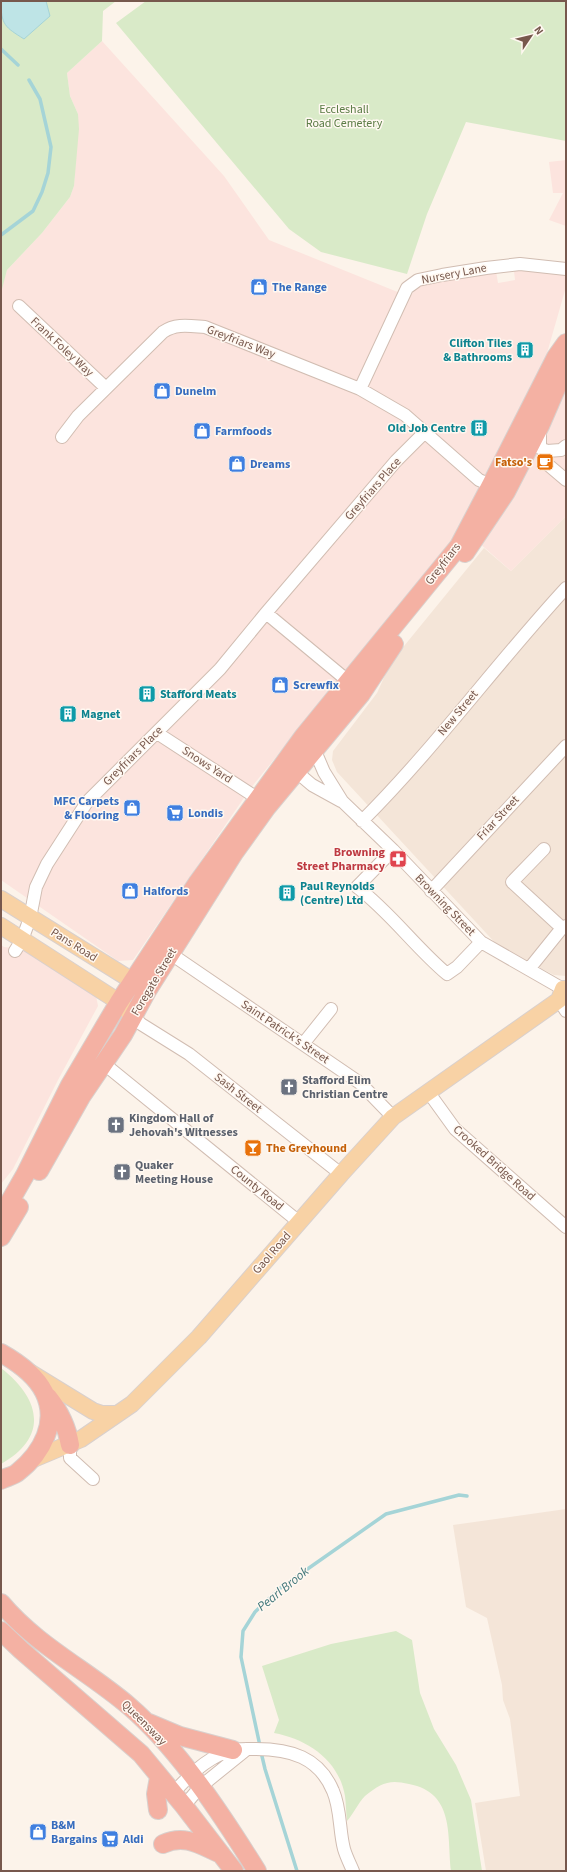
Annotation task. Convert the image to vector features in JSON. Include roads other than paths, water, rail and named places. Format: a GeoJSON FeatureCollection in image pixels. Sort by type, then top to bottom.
{"type":"FeatureCollection","features":[{"type":"Feature","properties":{"kind":"highway","name":"Greyfriars"},"geometry":{"type":"LineString","coordinates":[[290,766],[348,681],[459,546],[556,357],[566,342]]}},
{"type":"Feature","properties":{"kind":"highway","name":"Greyfriars"},"geometry":{"type":"LineString","coordinates":[[319,745],[361,694],[385,656],[475,541],[506,492],[540,426],[566,366]]}},
{"type":"Feature","properties":{"kind":"highway"},"geometry":{"type":"LineString","coordinates":[[491,485],[503,482],[540,426]]}},
{"type":"Feature","properties":{"kind":"highway","name":"Foregate Street"},"geometry":{"type":"LineString","coordinates":[[1,1237],[81,1097],[134,1016],[140,986],[171,921],[257,798],[290,766],[319,745]]}},
{"type":"Feature","properties":{"kind":"highway","name":"Foregate Street"},"geometry":{"type":"LineString","coordinates":[[1,1217],[25,1174],[70,1085],[119,1002],[140,986],[171,954],[234,853],[267,807],[290,766]]}},
{"type":"Feature","properties":{"kind":"highway"},"geometry":{"type":"LineString","coordinates":[[1,1352],[26,1370],[60,1412],[68,1431],[70,1444]]}},
{"type":"Feature","properties":{"kind":"highway"},"geometry":{"type":"LineString","coordinates":[[4,1481],[17,1474],[31,1460],[47,1436],[49,1411],[45,1394]]}},
{"type":"Feature","properties":{"kind":"highway","name":"Queensway"},"geometry":{"type":"LineString","coordinates":[[1,1603],[27,1630],[66,1661],[128,1705],[147,1722],[195,1781],[232,1831],[257,1871]]}},
{"type":"Feature","properties":{"kind":"highway","name":"Queensway"},"geometry":{"type":"LineString","coordinates":[[1,1631],[141,1754],[234,1871]]}},
{"type":"Feature","properties":{"kind":"highway"},"geometry":{"type":"LineString","coordinates":[[147,1722],[180,1736],[240,1749]]}},
{"type":"Feature","properties":{"kind":"highway"},"geometry":{"type":"LineString","coordinates":[[158,1810],[156,1794],[159,1777]]}},
{"type":"Feature","properties":{"kind":"highway"},"geometry":{"type":"LineString","coordinates":[[164,1844],[174,1840],[187,1840],[221,1854]]}},
{"type":"Feature","properties":{"kind":"main road","name":"Pans Road"},"geometry":{"type":"LineString","coordinates":[[1,899],[140,986]]}},
{"type":"Feature","properties":{"kind":"main road","name":"Pans Road"},"geometry":{"type":"LineString","coordinates":[[1,926],[19,945],[119,1002],[134,1016]]}},
{"type":"Feature","properties":{"kind":"main road","name":"Gaol Road"},"geometry":{"type":"LineString","coordinates":[[31,1460],[70,1444],[132,1404],[151,1387],[199,1337],[341,1174],[393,1117],[563,997]]}},
{"type":"Feature","properties":{"kind":"main road"},"geometry":{"type":"LineString","coordinates":[[26,1370],[93,1411],[102,1414],[115,1414]]}},
{"type":"Feature","properties":{"kind":"street","name":"Nursery Lane"},"geometry":{"type":"LineString","coordinates":[[360,389],[407,288],[418,280],[442,275],[520,264],[566,269]]}},
{"type":"Feature","properties":{"kind":"street","name":"Frank Foley Way"},"geometry":{"type":"LineString","coordinates":[[19,306],[106,388]]}},
{"type":"Feature","properties":{"kind":"street","name":"Greyfriars Way"},"geometry":{"type":"LineString","coordinates":[[62,437],[78,416],[159,335],[168,328],[179,326],[205,328],[360,389],[405,415],[425,432]]}},
{"type":"Feature","properties":{"kind":"street"},"geometry":{"type":"LineString","coordinates":[[540,426],[540,448],[547,451],[561,450],[566,446]]}},
{"type":"Feature","properties":{"kind":"street"},"geometry":{"type":"LineString","coordinates":[[425,432],[479,480],[491,485]]}},
{"type":"Feature","properties":{"kind":"street","name":"Greyfriars Place"},"geometry":{"type":"LineString","coordinates":[[19,945],[30,918],[36,887],[47,864],[87,802],[220,669],[396,461],[425,432]]}},
{"type":"Feature","properties":{"kind":"street"},"geometry":{"type":"LineString","coordinates":[[547,451],[546,462],[566,480]]}},
{"type":"Feature","properties":{"kind":"street","name":"New Street"},"geometry":{"type":"LineString","coordinates":[[362,820],[415,763],[566,588]]}},
{"type":"Feature","properties":{"kind":"street"},"geometry":{"type":"LineString","coordinates":[[266,613],[348,681]]}},
{"type":"Feature","properties":{"kind":"street","name":"Snows Yard"},"geometry":{"type":"LineString","coordinates":[[157,732],[257,798]]}},
{"type":"Feature","properties":{"kind":"street","name":"Browning Street"},"geometry":{"type":"LineString","coordinates":[[319,745],[324,772],[342,801],[393,850],[481,942],[529,969],[563,997]]}},
{"type":"Feature","properties":{"kind":"street","name":"Friar Street"},"geometry":{"type":"LineString","coordinates":[[431,891],[566,746]]}},
{"type":"Feature","properties":{"kind":"street","name":"Browning Street"},"geometry":{"type":"LineString","coordinates":[[290,766],[312,785],[342,801]]}},
{"type":"Feature","properties":{"kind":"street"},"geometry":{"type":"LineString","coordinates":[[529,969],[564,927],[512,882],[544,848]]}},
{"type":"Feature","properties":{"kind":"street"},"geometry":{"type":"LineString","coordinates":[[393,850],[358,887],[373,899],[433,962],[447,974],[457,967],[481,942]]}},
{"type":"Feature","properties":{"kind":"street","name":"Saint Patrick's Street"},"geometry":{"type":"LineString","coordinates":[[171,954],[360,1083],[393,1117]]}},
{"type":"Feature","properties":{"kind":"street"},"geometry":{"type":"LineString","coordinates":[[303,1044],[331,1009]]}},
{"type":"Feature","properties":{"kind":"street","name":"Sash Street"},"geometry":{"type":"LineString","coordinates":[[134,1016],[141,1024],[189,1054],[341,1174]]}},
{"type":"Feature","properties":{"kind":"street","name":"County Road"},"geometry":{"type":"LineString","coordinates":[[103,1063],[299,1222]]}},
{"type":"Feature","properties":{"kind":"street","name":"Crooked Bridge Road"},"geometry":{"type":"LineString","coordinates":[[429,1093],[455,1129],[566,1227]]}},
{"type":"Feature","properties":{"kind":"street"},"geometry":{"type":"LineString","coordinates":[[70,1444],[70,1458],[93,1479]]}},
{"type":"Feature","properties":{"kind":"street"},"geometry":{"type":"LineString","coordinates":[[179,1800],[216,1756],[240,1749],[277,1749],[304,1757],[326,1778],[334,1792],[344,1848],[354,1871]]}},
{"type":"Feature","properties":{"kind":"street"},"geometry":{"type":"LineString","coordinates":[[179,1800],[195,1781]]}},
{"type":"Feature","properties":{"kind":"water"},"geometry":{"type":"Polygon","coordinates":[[[1,1],[46,1],[50,16],[24,39],[8,28],[5,24],[2,15],[1,1]]]}},
{"type":"Feature","properties":{"kind":"waterway"},"geometry":{"type":"LineString","coordinates":[[1,49],[18,65]]}},
{"type":"Feature","properties":{"kind":"waterway"},"geometry":{"type":"LineString","coordinates":[[1,235],[33,211],[42,192],[48,173],[51,147],[40,99],[29,80]]}},
{"type":"Feature","properties":{"kind":"waterway","name":"Pearl Brook"},"geometry":{"type":"LineString","coordinates":[[260,1746],[241,1657],[243,1631],[255,1612],[279,1589],[386,1514],[459,1495],[467,1496]]}},
{"type":"Feature","properties":{"kind":"waterway","name":"Pearl Brook"},"geometry":{"type":"LineString","coordinates":[[261,1752],[297,1871]]}},
{"type":"Feature","properties":{"kind":"place","name":"The Range"},"geometry":{"type":"Point","coordinates":[259,287]}},
{"type":"Feature","properties":{"kind":"place","name":"Clifton Tiles & Bathrooms"},"geometry":{"type":"Point","coordinates":[525,350]}},
{"type":"Feature","properties":{"kind":"place","name":"Dunelm"},"geometry":{"type":"Point","coordinates":[162,391]}},
{"type":"Feature","properties":{"kind":"place","name":"Old Job Centre"},"geometry":{"type":"Point","coordinates":[479,428]}},
{"type":"Feature","properties":{"kind":"place","name":"Farmfoods"},"geometry":{"type":"Point","coordinates":[202,431]}},
{"type":"Feature","properties":{"kind":"place","name":"Fatso's"},"geometry":{"type":"Point","coordinates":[545,462]}},
{"type":"Feature","properties":{"kind":"place","name":"Dreams"},"geometry":{"type":"Point","coordinates":[237,464]}},
{"type":"Feature","properties":{"kind":"place","name":"Screwfix"},"geometry":{"type":"Point","coordinates":[280,685]}},
{"type":"Feature","properties":{"kind":"place","name":"Stafford Meats"},"geometry":{"type":"Point","coordinates":[147,694]}},
{"type":"Feature","properties":{"kind":"place","name":"Magnet"},"geometry":{"type":"Point","coordinates":[68,714]}},
{"type":"Feature","properties":{"kind":"place","name":"MFC Carpets & Flooring"},"geometry":{"type":"Point","coordinates":[132,808]}},
{"type":"Feature","properties":{"kind":"place","name":"Londis"},"geometry":{"type":"Point","coordinates":[175,813]}},
{"type":"Feature","properties":{"kind":"place","name":"Browning Street Pharmacy"},"geometry":{"type":"Point","coordinates":[398,859]}},
{"type":"Feature","properties":{"kind":"place","name":"Halfords"},"geometry":{"type":"Point","coordinates":[130,891]}},
{"type":"Feature","properties":{"kind":"place","name":"Paul Reynolds (Centre) Ltd"},"geometry":{"type":"Point","coordinates":[287,893]}},
{"type":"Feature","properties":{"kind":"place","name":"Stafford Elim Christian Centre"},"geometry":{"type":"Point","coordinates":[289,1087]}},
{"type":"Feature","properties":{"kind":"place","name":"Kingdom Hall of Jehovah's Witnesses"},"geometry":{"type":"Point","coordinates":[116,1125]}},
{"type":"Feature","properties":{"kind":"place","name":"The Greyhound"},"geometry":{"type":"Point","coordinates":[253,1148]}},
{"type":"Feature","properties":{"kind":"place","name":"Quaker Meeting House"},"geometry":{"type":"Point","coordinates":[122,1172]}},
{"type":"Feature","properties":{"kind":"place","name":"B&M Bargains"},"geometry":{"type":"Point","coordinates":[38,1832]}},
{"type":"Feature","properties":{"kind":"place","name":"Aldi"},"geometry":{"type":"Point","coordinates":[110,1839]}},
{"type":"Feature","properties":{"kind":"park label","name":"Eccleshall Road Cemetery"},"geometry":{"type":"Point","coordinates":[344,116]}}]}
